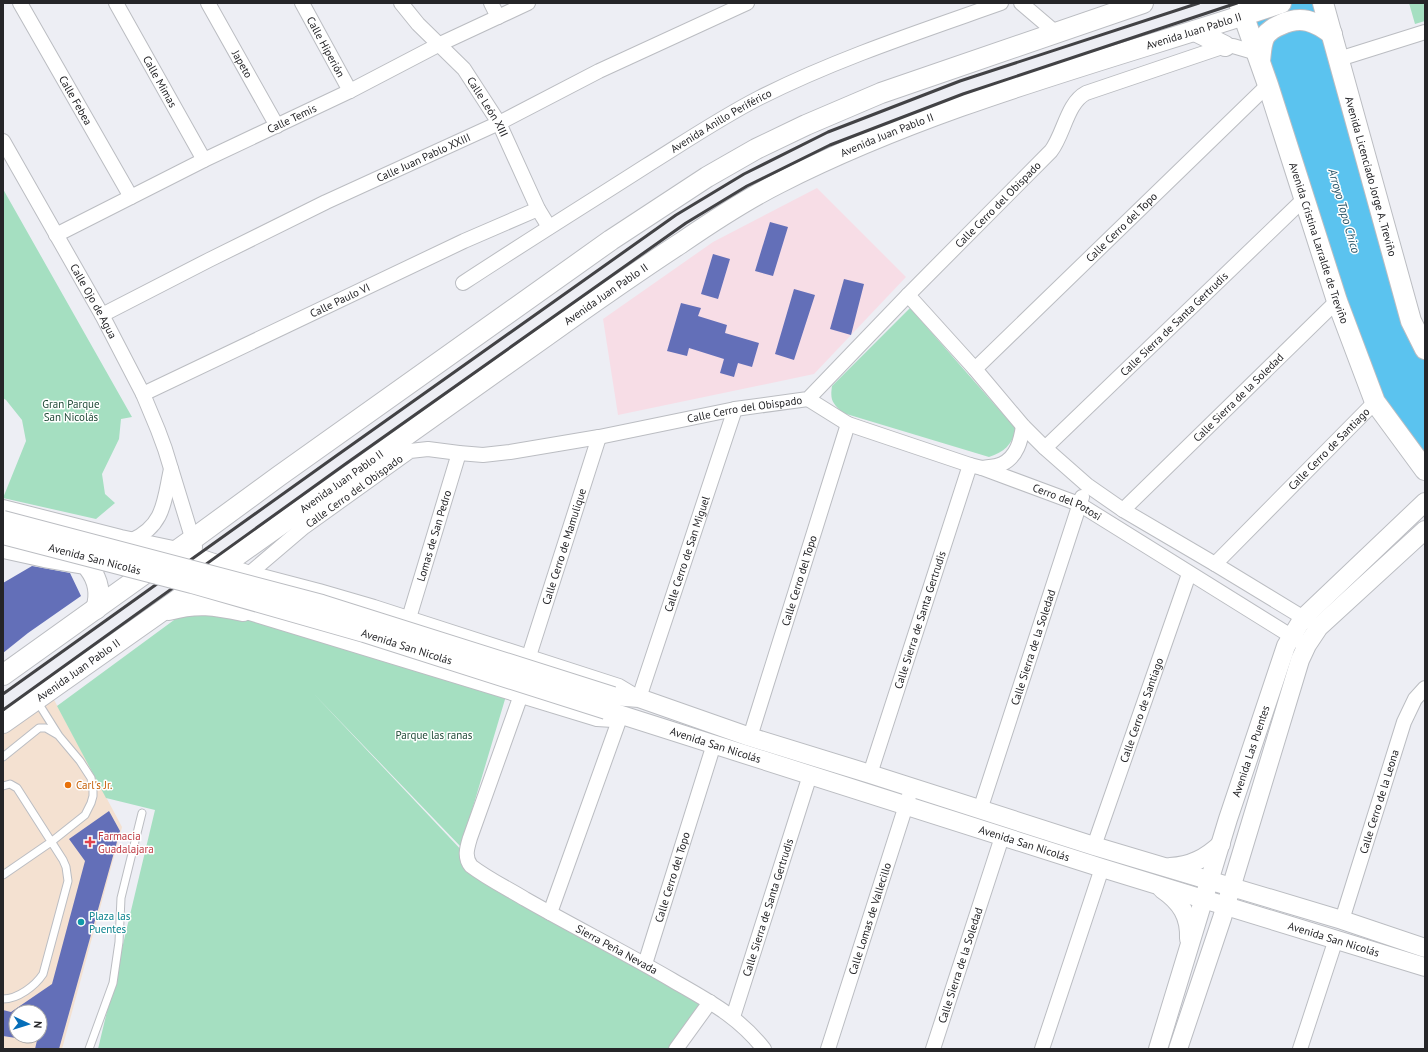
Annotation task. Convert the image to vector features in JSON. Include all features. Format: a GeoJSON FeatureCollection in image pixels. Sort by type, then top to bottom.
{"type":"FeatureCollection","features":[{"type":"Feature","properties":{"kind":"main road"},"geometry":{"type":"LineString","coordinates":[[3,675],[96,609],[139,576],[189,548],[279,476],[611,240],[707,177],[770,142],[881,92],[1143,3]]}},
{"type":"Feature","properties":{"kind":"main road","name":"Avenida Juan Pablo II"},"geometry":{"type":"LineString","coordinates":[[3,723],[161,612],[225,564],[629,276],[722,215],[775,185],[821,162],[913,124],[1070,70],[1195,31],[1245,11],[1281,3]]}},
{"type":"Feature","properties":{"kind":"main road","name":"Avenida Licenciado Jorge A. Treviño"},"geometry":{"type":"LineString","coordinates":[[1323,3],[1328,28],[1340,60],[1411,321],[1425,349]]}},
{"type":"Feature","properties":{"kind":"main road"},"geometry":{"type":"LineString","coordinates":[[1260,54],[1266,35],[1276,27],[1287,22],[1300,20],[1311,21],[1328,28],[1336,3]]}},
{"type":"Feature","properties":{"kind":"main road","name":"Avenida Cristina Larralde de Treviño"},"geometry":{"type":"LineString","coordinates":[[1245,11],[1260,54],[1268,85],[1337,300],[1375,402],[1425,470]]}},
{"type":"Feature","properties":{"kind":"main road"},"geometry":{"type":"LineString","coordinates":[[1195,31],[1225,46]]}},
{"type":"Feature","properties":{"kind":"main road"},"geometry":{"type":"LineString","coordinates":[[89,568],[99,587],[96,609]]}},
{"type":"Feature","properties":{"kind":"main road"},"geometry":{"type":"LineString","coordinates":[[161,612],[193,604],[237,608]]}},
{"type":"Feature","properties":{"kind":"street","name":"Calle Febea"},"geometry":{"type":"LineString","coordinates":[[20,3],[131,197]]}},
{"type":"Feature","properties":{"kind":"street","name":"Calle Mimas"},"geometry":{"type":"LineString","coordinates":[[116,3],[204,160]]}},
{"type":"Feature","properties":{"kind":"street","name":"Japeto"},"geometry":{"type":"LineString","coordinates":[[208,3],[277,126]]}},
{"type":"Feature","properties":{"kind":"street","name":"Calle Hiperión"},"geometry":{"type":"LineString","coordinates":[[302,3],[350,91]]}},
{"type":"Feature","properties":{"kind":"street","name":"Calle León XIII"},"geometry":{"type":"LineString","coordinates":[[401,3],[418,24],[464,69],[499,123],[538,209],[549,227]]}},
{"type":"Feature","properties":{"kind":"street"},"geometry":{"type":"LineString","coordinates":[[491,3],[498,17]]}},
{"type":"Feature","properties":{"kind":"street","name":"Calle Temis"},"geometry":{"type":"LineString","coordinates":[[56,235],[204,160],[350,91],[440,44],[528,3]]}},
{"type":"Feature","properties":{"kind":"street","name":"Calle Juan Pablo XXIII"},"geometry":{"type":"LineString","coordinates":[[102,315],[326,202],[499,123],[599,71],[747,3]]}},
{"type":"Feature","properties":{"kind":"street","name":"Avenida Anillo Periférico"},"geometry":{"type":"LineString","coordinates":[[463,283],[549,227],[758,99],[808,74],[858,54],[1001,3]]}},
{"type":"Feature","properties":{"kind":"street"},"geometry":{"type":"LineString","coordinates":[[1021,3],[1055,32]]}},
{"type":"Feature","properties":{"kind":"street"},"geometry":{"type":"LineString","coordinates":[[1340,60],[1425,32]]}},
{"type":"Feature","properties":{"kind":"street"},"geometry":{"type":"LineString","coordinates":[[1225,46],[1233,46],[1260,54]]}},
{"type":"Feature","properties":{"kind":"street","name":"Calle Cerro del Obispado"},"geometry":{"type":"LineString","coordinates":[[237,608],[238,590],[250,573],[304,527],[410,451],[428,449],[483,454],[510,452],[599,437],[735,409],[808,399],[908,295],[1051,151],[1058,141],[1073,104],[1078,97],[1225,46]]}},
{"type":"Feature","properties":{"kind":"street","name":"Calle Cerro del Topo"},"geometry":{"type":"LineString","coordinates":[[975,369],[1268,85]]}},
{"type":"Feature","properties":{"kind":"street","name":"Calle Ojo de Agua"},"geometry":{"type":"LineString","coordinates":[[3,141],[102,315],[143,394],[158,430],[171,469],[189,548],[193,589]]}},
{"type":"Feature","properties":{"kind":"street","name":"Calle Sierra de Santa Gertrudis"},"geometry":{"type":"LineString","coordinates":[[1045,448],[1304,199]]}},
{"type":"Feature","properties":{"kind":"street","name":"Calle Paulo VI"},"geometry":{"type":"LineString","coordinates":[[143,394],[464,241],[538,209]]}},
{"type":"Feature","properties":{"kind":"street","name":"Cerro del Potosi"},"geometry":{"type":"LineString","coordinates":[[908,295],[975,369],[1023,426],[1087,486],[1123,510],[1319,628]]}},
{"type":"Feature","properties":{"kind":"street","name":"Calle Sierra de la Soledad"},"geometry":{"type":"LineString","coordinates":[[1123,510],[1337,300]]}},
{"type":"Feature","properties":{"kind":"street","name":"Cerro del Potosi"},"geometry":{"type":"LineString","coordinates":[[808,399],[848,424],[976,466],[1079,504],[1188,574],[1290,637],[1307,645]]}},
{"type":"Feature","properties":{"kind":"street","name":"Calle Cerro de Santiago"},"geometry":{"type":"LineString","coordinates":[[1215,564],[1375,402]]}},
{"type":"Feature","properties":{"kind":"street","name":"Calle Cerro de San Miguel"},"geometry":{"type":"LineString","coordinates":[[639,698],[735,409]]}},
{"type":"Feature","properties":{"kind":"street","name":"Calle Cerro del Topo"},"geometry":{"type":"LineString","coordinates":[[750,737],[848,424]]}},
{"type":"Feature","properties":{"kind":"street"},"geometry":{"type":"LineString","coordinates":[[976,466],[1002,464],[1014,453],[1021,439],[1023,426]]}},
{"type":"Feature","properties":{"kind":"street","name":"Calle Cerro de Mamulique"},"geometry":{"type":"LineString","coordinates":[[529,656],[599,437]]}},
{"type":"Feature","properties":{"kind":"street","name":"Lomas de San Pedro"},"geometry":{"type":"LineString","coordinates":[[409,618],[459,453]]}},
{"type":"Feature","properties":{"kind":"street","name":"Calle Sierra de Santa Gertrudis"},"geometry":{"type":"LineString","coordinates":[[870,774],[976,466]]}},
{"type":"Feature","properties":{"kind":"street","name":"Calle Ojo de Agua"},"geometry":{"type":"LineString","coordinates":[[127,539],[149,530],[156,522],[161,514],[164,504],[171,469]]}},
{"type":"Feature","properties":{"kind":"street","name":"Calle Sierra de la Soledad"},"geometry":{"type":"LineString","coordinates":[[980,810],[1079,504],[1087,486]]}},
{"type":"Feature","properties":{"kind":"street","name":"Avenida Las Puentes"},"geometry":{"type":"LineString","coordinates":[[1158,1049],[1209,880],[1290,637],[1303,618],[1425,502]]}},
{"type":"Feature","properties":{"kind":"street"},"geometry":{"type":"LineString","coordinates":[[3,507],[127,539],[189,548],[250,573],[319,591],[409,618],[619,686],[639,698]]}},
{"type":"Feature","properties":{"kind":"street","name":"Avenida San Nicolás"},"geometry":{"type":"LineString","coordinates":[[3,520],[192,568],[322,604],[714,744],[907,805],[1002,837],[1425,967]]}},
{"type":"Feature","properties":{"kind":"street","name":"Avenida Las Puentes"},"geometry":{"type":"LineString","coordinates":[[1178,1049],[1226,906],[1300,660],[1307,645],[1319,628],[1425,530]]}},
{"type":"Feature","properties":{"kind":"street","name":"Avenida San Nicolás"},"geometry":{"type":"LineString","coordinates":[[3,536],[192,584],[613,707],[639,698],[750,737],[1094,846],[1342,920],[1425,948]]}},
{"type":"Feature","properties":{"kind":"street"},"geometry":{"type":"LineString","coordinates":[[108,571],[117,566],[122,557],[127,539]]}},
{"type":"Feature","properties":{"kind":"street"},"geometry":{"type":"LineString","coordinates":[[3,551],[44,560],[139,576],[193,589],[237,608],[597,719],[613,720],[613,707]]}},
{"type":"Feature","properties":{"kind":"street","name":"Calle Cerro de Santiago"},"geometry":{"type":"LineString","coordinates":[[1094,846],[1188,574]]}},
{"type":"Feature","properties":{"kind":"street","name":"Calle Cerro de la Leona"},"geometry":{"type":"LineString","coordinates":[[1342,920],[1404,722],[1415,699],[1425,688]]}},
{"type":"Feature","properties":{"kind":"street","name":"Sierra Peña Nevada"},"geometry":{"type":"LineString","coordinates":[[521,695],[470,838],[466,855],[467,861],[479,872],[550,913],[645,964],[710,1002],[732,1016],[764,1049]]}},
{"type":"Feature","properties":{"kind":"street"},"geometry":{"type":"LineString","coordinates":[[550,913],[613,707]]}},
{"type":"Feature","properties":{"kind":"street","name":"Calle Cerro del Topo"},"geometry":{"type":"LineString","coordinates":[[645,964],[714,744]]}},
{"type":"Feature","properties":{"kind":"street","name":"Calle Sierra de Santa Gertrudis"},"geometry":{"type":"LineString","coordinates":[[732,1016],[810,775]]}},
{"type":"Feature","properties":{"kind":"street","name":"Calle Lomas de Vallecillo"},"geometry":{"type":"LineString","coordinates":[[828,1049],[912,788]]}},
{"type":"Feature","properties":{"kind":"street","name":"Calle Sierra de la Soledad"},"geometry":{"type":"LineString","coordinates":[[933,1049],[1002,837]]}},
{"type":"Feature","properties":{"kind":"street"},"geometry":{"type":"LineString","coordinates":[[1162,867],[1178,866],[1202,860],[1221,844]]}},
{"type":"Feature","properties":{"kind":"street"},"geometry":{"type":"LineString","coordinates":[[1240,856],[1248,880],[1265,897]]}},
{"type":"Feature","properties":{"kind":"street"},"geometry":{"type":"LineString","coordinates":[[1042,1049],[1102,868]]}},
{"type":"Feature","properties":{"kind":"street"},"geometry":{"type":"LineString","coordinates":[[1157,885],[1177,901],[1186,914],[1190,929],[1189,948]]}},
{"type":"Feature","properties":{"kind":"street"},"geometry":{"type":"LineString","coordinates":[[1213,944],[1231,925],[1243,919],[1258,916]]}},
{"type":"Feature","properties":{"kind":"street"},"geometry":{"type":"LineString","coordinates":[[1300,1049],[1336,939]]}},
{"type":"Feature","properties":{"kind":"street"},"geometry":{"type":"LineString","coordinates":[[676,1049],[710,1002]]}},
{"type":"Feature","properties":{"kind":"lane"},"geometry":{"type":"LineString","coordinates":[[3,875],[51,842],[85,815],[93,796],[93,788],[90,778],[80,761],[59,736],[36,699]]}},
{"type":"Feature","properties":{"kind":"lane"},"geometry":{"type":"LineString","coordinates":[[3,757],[39,728],[46,728],[59,736]]}},
{"type":"Feature","properties":{"kind":"lane"},"geometry":{"type":"LineString","coordinates":[[3,786],[10,784],[17,788],[66,867],[68,882],[46,968],[40,979],[29,988],[12,998],[3,999]]}},
{"type":"Feature","properties":{"kind":"lane"},"geometry":{"type":"LineString","coordinates":[[90,1049],[113,983],[119,942],[121,898],[142,813]]}},
{"type":"Feature","properties":{"kind":"shaded area"},"geometry":{"type":"Polygon","coordinates":[[[817,188],[906,277],[814,374],[618,415],[603,319],[713,242],[817,188]]]}},
{"type":"Feature","properties":{"kind":"shaded area","name":"Plaza las Puentes"},"geometry":{"type":"Polygon","coordinates":[[[52,696],[122,827],[62,1049],[3,1049],[3,731],[52,696]]]}},
{"type":"Feature","properties":{"kind":"green space"},"geometry":{"type":"Polygon","coordinates":[[[1409,3],[1425,3],[1425,21],[1415,24],[1409,3]]]}},
{"type":"Feature","properties":{"kind":"green space","name":"Gran Parque San Nicolás"},"geometry":{"type":"Polygon","coordinates":[[[3,189],[132,417],[121,419],[119,439],[102,474],[105,494],[115,503],[96,519],[3,498],[26,441],[22,420],[3,398],[3,189]]]}},
{"type":"Feature","properties":{"kind":"green space"},"geometry":{"type":"Polygon","coordinates":[[[910,308],[1016,429],[1010,444],[999,453],[989,457],[843,413],[834,404],[831,395],[832,386],[910,308]]]}},
{"type":"Feature","properties":{"kind":"green space","name":"Parque las ranas"},"geometry":{"type":"Polygon","coordinates":[[[230,605],[506,696],[461,847],[313,693],[466,855],[479,872],[701,1004],[670,1049],[98,1049],[155,810],[106,798],[57,706],[189,609],[230,605]]]}},
{"type":"Feature","properties":{"kind":"water","name":"Arroyo Topo Chico"},"geometry":{"type":"Polygon","coordinates":[[[1245,3],[1316,3],[1425,349],[1425,469],[1375,402],[1245,3]]]}},
{"type":"Feature","properties":{"kind":"building"},"geometry":{"type":"Polygon","coordinates":[[[770,222],[788,227],[773,276],[755,271],[770,222]]]}},
{"type":"Feature","properties":{"kind":"building"},"geometry":{"type":"Polygon","coordinates":[[[713,254],[730,259],[718,299],[701,294],[713,254]]]}},
{"type":"Feature","properties":{"kind":"building"},"geometry":{"type":"Polygon","coordinates":[[[844,279],[864,284],[851,335],[830,329],[844,279]]]}},
{"type":"Feature","properties":{"kind":"building"},"geometry":{"type":"Polygon","coordinates":[[[794,289],[815,295],[794,360],[775,354],[794,289]]]}},
{"type":"Feature","properties":{"kind":"building"},"geometry":{"type":"Polygon","coordinates":[[[681,303],[701,308],[698,316],[727,325],[725,333],[759,343],[752,367],[738,363],[734,377],[720,373],[724,359],[689,348],[687,356],[667,351],[681,303]]]}},
{"type":"Feature","properties":{"kind":"building"},"geometry":{"type":"Polygon","coordinates":[[[32,566],[70,573],[81,596],[28,633],[3,653],[3,583],[32,566]]]}},
{"type":"Feature","properties":{"kind":"building","name":"Plaza las Puentes"},"geometry":{"type":"Polygon","coordinates":[[[109,811],[120,831],[59,1049],[35,1049],[36,1044],[48,1044],[48,1004],[23,1004],[52,984],[85,861],[69,839],[109,811]]]}},
{"type":"Feature","properties":{"kind":"building","name":"Plaza las Puentes"},"geometry":{"type":"Polygon","coordinates":[[[3,1010],[8,1011],[8,1037],[3,1036],[3,1010]]]}},
{"type":"Feature","properties":{"kind":"railway"},"geometry":{"type":"LineString","coordinates":[[3,694],[676,215],[744,174],[828,132],[960,81],[1199,3]]}},
{"type":"Feature","properties":{"kind":"railway"},"geometry":{"type":"LineString","coordinates":[[3,710],[344,465],[686,223],[747,186],[830,145],[963,94],[1237,3]]}},
{"type":"Feature","properties":{"kind":"place","name":"Carl's Jr."},"geometry":{"type":"Point","coordinates":[68,785]}},
{"type":"Feature","properties":{"kind":"place","name":"Farmacia Guadalajara"},"geometry":{"type":"Point","coordinates":[90,842]}},
{"type":"Feature","properties":{"kind":"place","name":"Plaza las Puentes"},"geometry":{"type":"Point","coordinates":[81,922]}}]}
